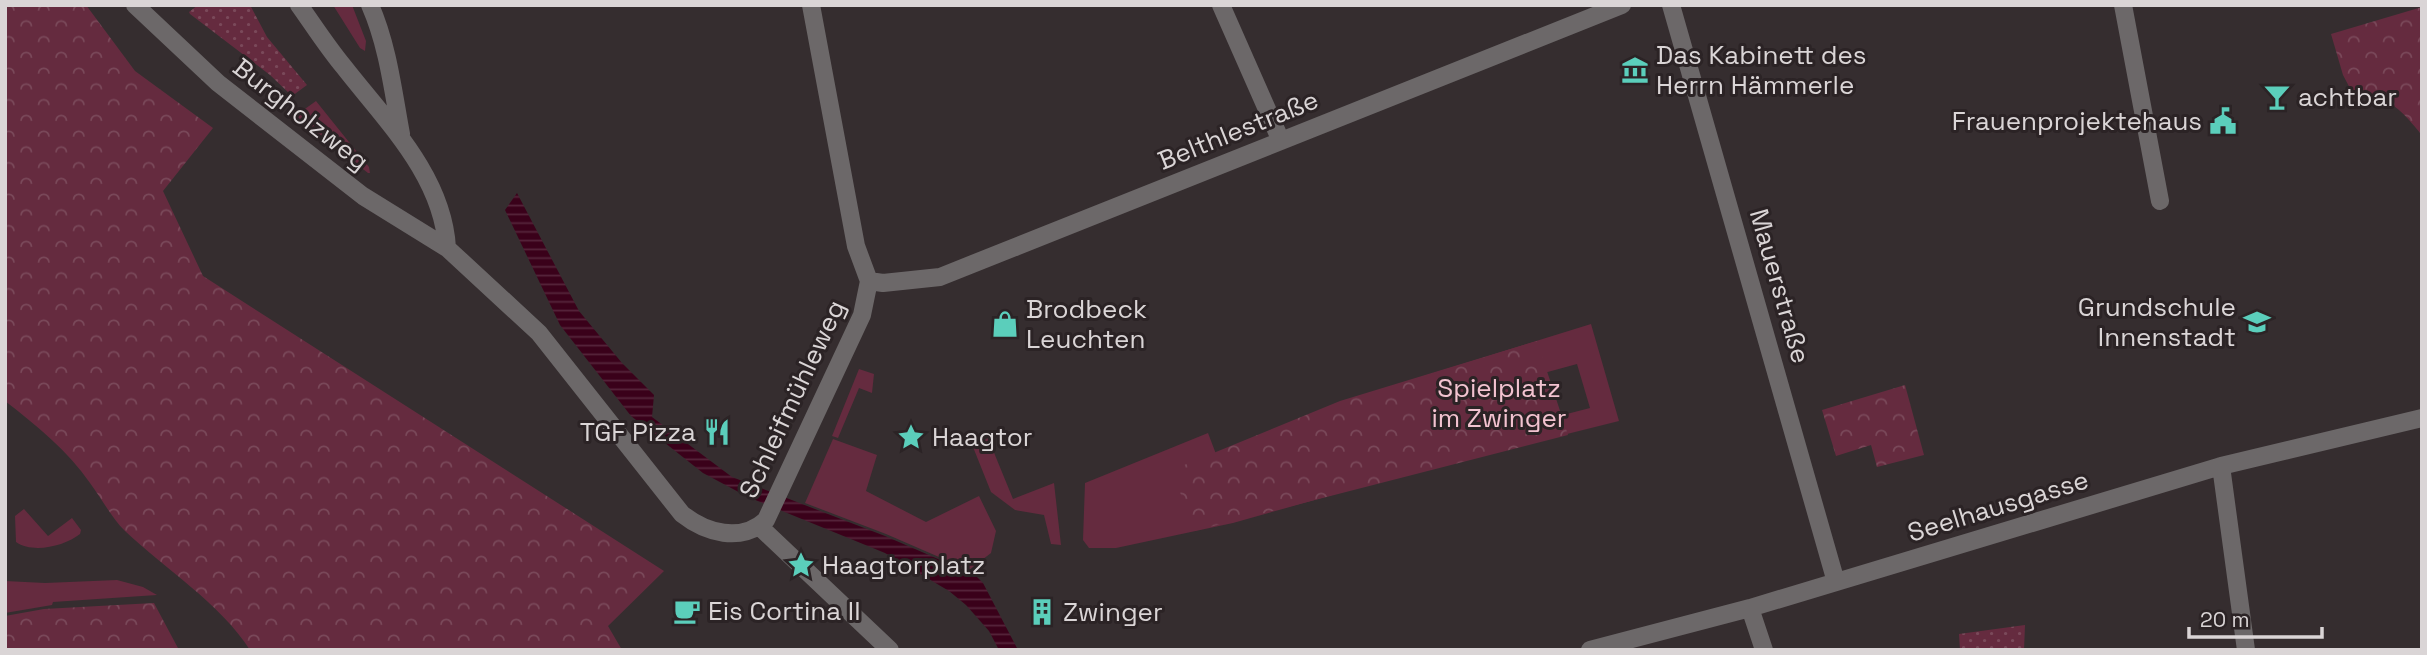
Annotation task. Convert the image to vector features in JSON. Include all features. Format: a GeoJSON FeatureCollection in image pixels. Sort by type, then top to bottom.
{"type":"FeatureCollection","features":[{"type":"Feature","properties":{"kind":"street","name":"Burgholzweg"},"geometry":{"type":"LineString","coordinates":[[135,5],[218,83],[363,196],[447,248],[539,333],[682,514]]}},
{"type":"Feature","properties":{"kind":"street"},"geometry":{"type":"LineString","coordinates":[[299,5],[342,66],[401,135],[431,190],[446,226],[447,248]]}},
{"type":"Feature","properties":{"kind":"street"},"geometry":{"type":"LineString","coordinates":[[370,5],[386,52],[401,135]]}},
{"type":"Feature","properties":{"kind":"street","name":"Schleifmühleweg"},"geometry":{"type":"LineString","coordinates":[[682,514],[697,526],[725,533],[739,533],[759,526],[769,513],[862,315],[869,281],[854,234],[811,5]]}},
{"type":"Feature","properties":{"kind":"street"},"geometry":{"type":"LineString","coordinates":[[1220,5],[1281,141]]}},
{"type":"Feature","properties":{"kind":"street","name":"Belthlestraße"},"geometry":{"type":"LineString","coordinates":[[869,281],[883,283],[940,277],[1622,5]]}},
{"type":"Feature","properties":{"kind":"street","name":"Mauerstraße"},"geometry":{"type":"LineString","coordinates":[[1671,5],[1836,582]]}},
{"type":"Feature","properties":{"kind":"street"},"geometry":{"type":"LineString","coordinates":[[2123,5],[2160,201]]}},
{"type":"Feature","properties":{"kind":"street","name":"Seelhausgasse"},"geometry":{"type":"LineString","coordinates":[[1590,650],[1836,582],[2221,466],[2422,418]]}},
{"type":"Feature","properties":{"kind":"street"},"geometry":{"type":"LineString","coordinates":[[2221,466],[2246,650]]}},
{"type":"Feature","properties":{"kind":"street"},"geometry":{"type":"LineString","coordinates":[[759,526],[890,650]]}},
{"type":"Feature","properties":{"kind":"street"},"geometry":{"type":"LineString","coordinates":[[1750,607],[1764,650]]}},
{"type":"Feature","properties":{"kind":"green space"},"geometry":{"type":"Polygon","coordinates":[[[5,5],[86,5],[135,71],[213,128],[163,191],[203,276],[664,571],[608,626],[622,650],[250,650],[238,633],[208,602],[125,531],[62,449],[5,401],[5,5]]]}},
{"type":"Feature","properties":{"kind":"green space"},"geometry":{"type":"Polygon","coordinates":[[[198,5],[250,5],[267,37],[307,85],[292,96],[270,75],[190,14],[198,5]]]}},
{"type":"Feature","properties":{"kind":"green space"},"geometry":{"type":"Polygon","coordinates":[[[333,5],[352,5],[366,41],[365,51],[360,48],[333,5]]]}},
{"type":"Feature","properties":{"kind":"green space"},"geometry":{"type":"Polygon","coordinates":[[[2422,7],[2422,135],[2402,112],[2390,103],[2375,97],[2353,94],[2343,75],[2331,34],[2422,7]]]}},
{"type":"Feature","properties":{"kind":"green space"},"geometry":{"type":"Polygon","coordinates":[[[316,101],[369,167],[370,173],[295,116],[316,101]]]}},
{"type":"Feature","properties":{"kind":"green space","name":"Spielplatz im Zwinger"},"geometry":{"type":"Polygon","coordinates":[[[1591,324],[1619,421],[1535,442],[1532,423],[1590,408],[1577,364],[1533,376],[1382,481],[1233,523],[1116,548],[1089,548],[1083,540],[1085,483],[1208,433],[1216,454],[1340,402],[1591,324]]]}},
{"type":"Feature","properties":{"kind":"green space","name":"Spielplatz im Zwinger"},"geometry":{"type":"Polygon","coordinates":[[[1537,341],[1568,435],[1194,531],[1172,470],[1340,401],[1537,341]]]}},
{"type":"Feature","properties":{"kind":"green space"},"geometry":{"type":"Polygon","coordinates":[[[859,369],[874,374],[872,393],[859,388],[838,438],[832,436],[859,369]]]}},
{"type":"Feature","properties":{"kind":"green space"},"geometry":{"type":"Polygon","coordinates":[[[1905,385],[1924,455],[1877,467],[1871,445],[1836,456],[1822,410],[1905,385]]]}},
{"type":"Feature","properties":{"kind":"green space"},"geometry":{"type":"Polygon","coordinates":[[[988,438],[1013,499],[1054,483],[1061,545],[1051,544],[1044,515],[1015,510],[991,492],[973,447],[988,438]]]}},
{"type":"Feature","properties":{"kind":"green space"},"geometry":{"type":"Polygon","coordinates":[[[833,439],[877,455],[866,491],[926,522],[979,496],[996,531],[991,553],[969,570],[805,503],[833,439]]]}},
{"type":"Feature","properties":{"kind":"green space"},"geometry":{"type":"Polygon","coordinates":[[[24,509],[48,536],[72,518],[81,530],[80,534],[49,547],[23,546],[16,542],[15,516],[24,509]]]}},
{"type":"Feature","properties":{"kind":"green space"},"geometry":{"type":"Polygon","coordinates":[[[117,580],[143,587],[157,595],[53,602],[52,605],[5,613],[5,581],[45,583],[117,580]]]}},
{"type":"Feature","properties":{"kind":"green space"},"geometry":{"type":"Polygon","coordinates":[[[154,603],[179,650],[5,650],[5,616],[44,609],[154,603]]]}},
{"type":"Feature","properties":{"kind":"green space"},"geometry":{"type":"Polygon","coordinates":[[[2025,625],[2024,650],[1960,650],[1959,634],[2025,625]]]}},
{"type":"Feature","properties":{"kind":"shaded area"},"geometry":{"type":"Polygon","coordinates":[[[517,193],[579,311],[622,363],[654,395],[652,417],[732,477],[885,536],[975,575],[983,583],[1018,650],[999,650],[989,631],[966,605],[949,591],[885,553],[748,497],[703,473],[631,416],[560,325],[505,210],[517,193]]]}},
{"type":"Feature","properties":{"kind":"place","name":"Das Kabinett des Herrn Hämmerle"},"geometry":{"type":"Point","coordinates":[1635,70]}},
{"type":"Feature","properties":{"kind":"place","name":"achtbar"},"geometry":{"type":"Point","coordinates":[2277,97]}},
{"type":"Feature","properties":{"kind":"place","name":"Frauenprojektehaus"},"geometry":{"type":"Point","coordinates":[2223,121]}},
{"type":"Feature","properties":{"kind":"place","name":"Grundschule Innenstadt"},"geometry":{"type":"Point","coordinates":[2257,322]}},
{"type":"Feature","properties":{"kind":"place","name":"Brodbeck Leuchten"},"geometry":{"type":"Point","coordinates":[1005,324]}},
{"type":"Feature","properties":{"kind":"place","name":"TGF Pizza"},"geometry":{"type":"Point","coordinates":[717,432]}},
{"type":"Feature","properties":{"kind":"place","name":"Haagtor"},"geometry":{"type":"Point","coordinates":[911,437]}},
{"type":"Feature","properties":{"kind":"place","name":"Haagtorplatz"},"geometry":{"type":"Point","coordinates":[801,565]}},
{"type":"Feature","properties":{"kind":"place","name":"Eis Cortina II"},"geometry":{"type":"Point","coordinates":[687,611]}},
{"type":"Feature","properties":{"kind":"place","name":"Zwinger"},"geometry":{"type":"Point","coordinates":[1042,612]}}]}
